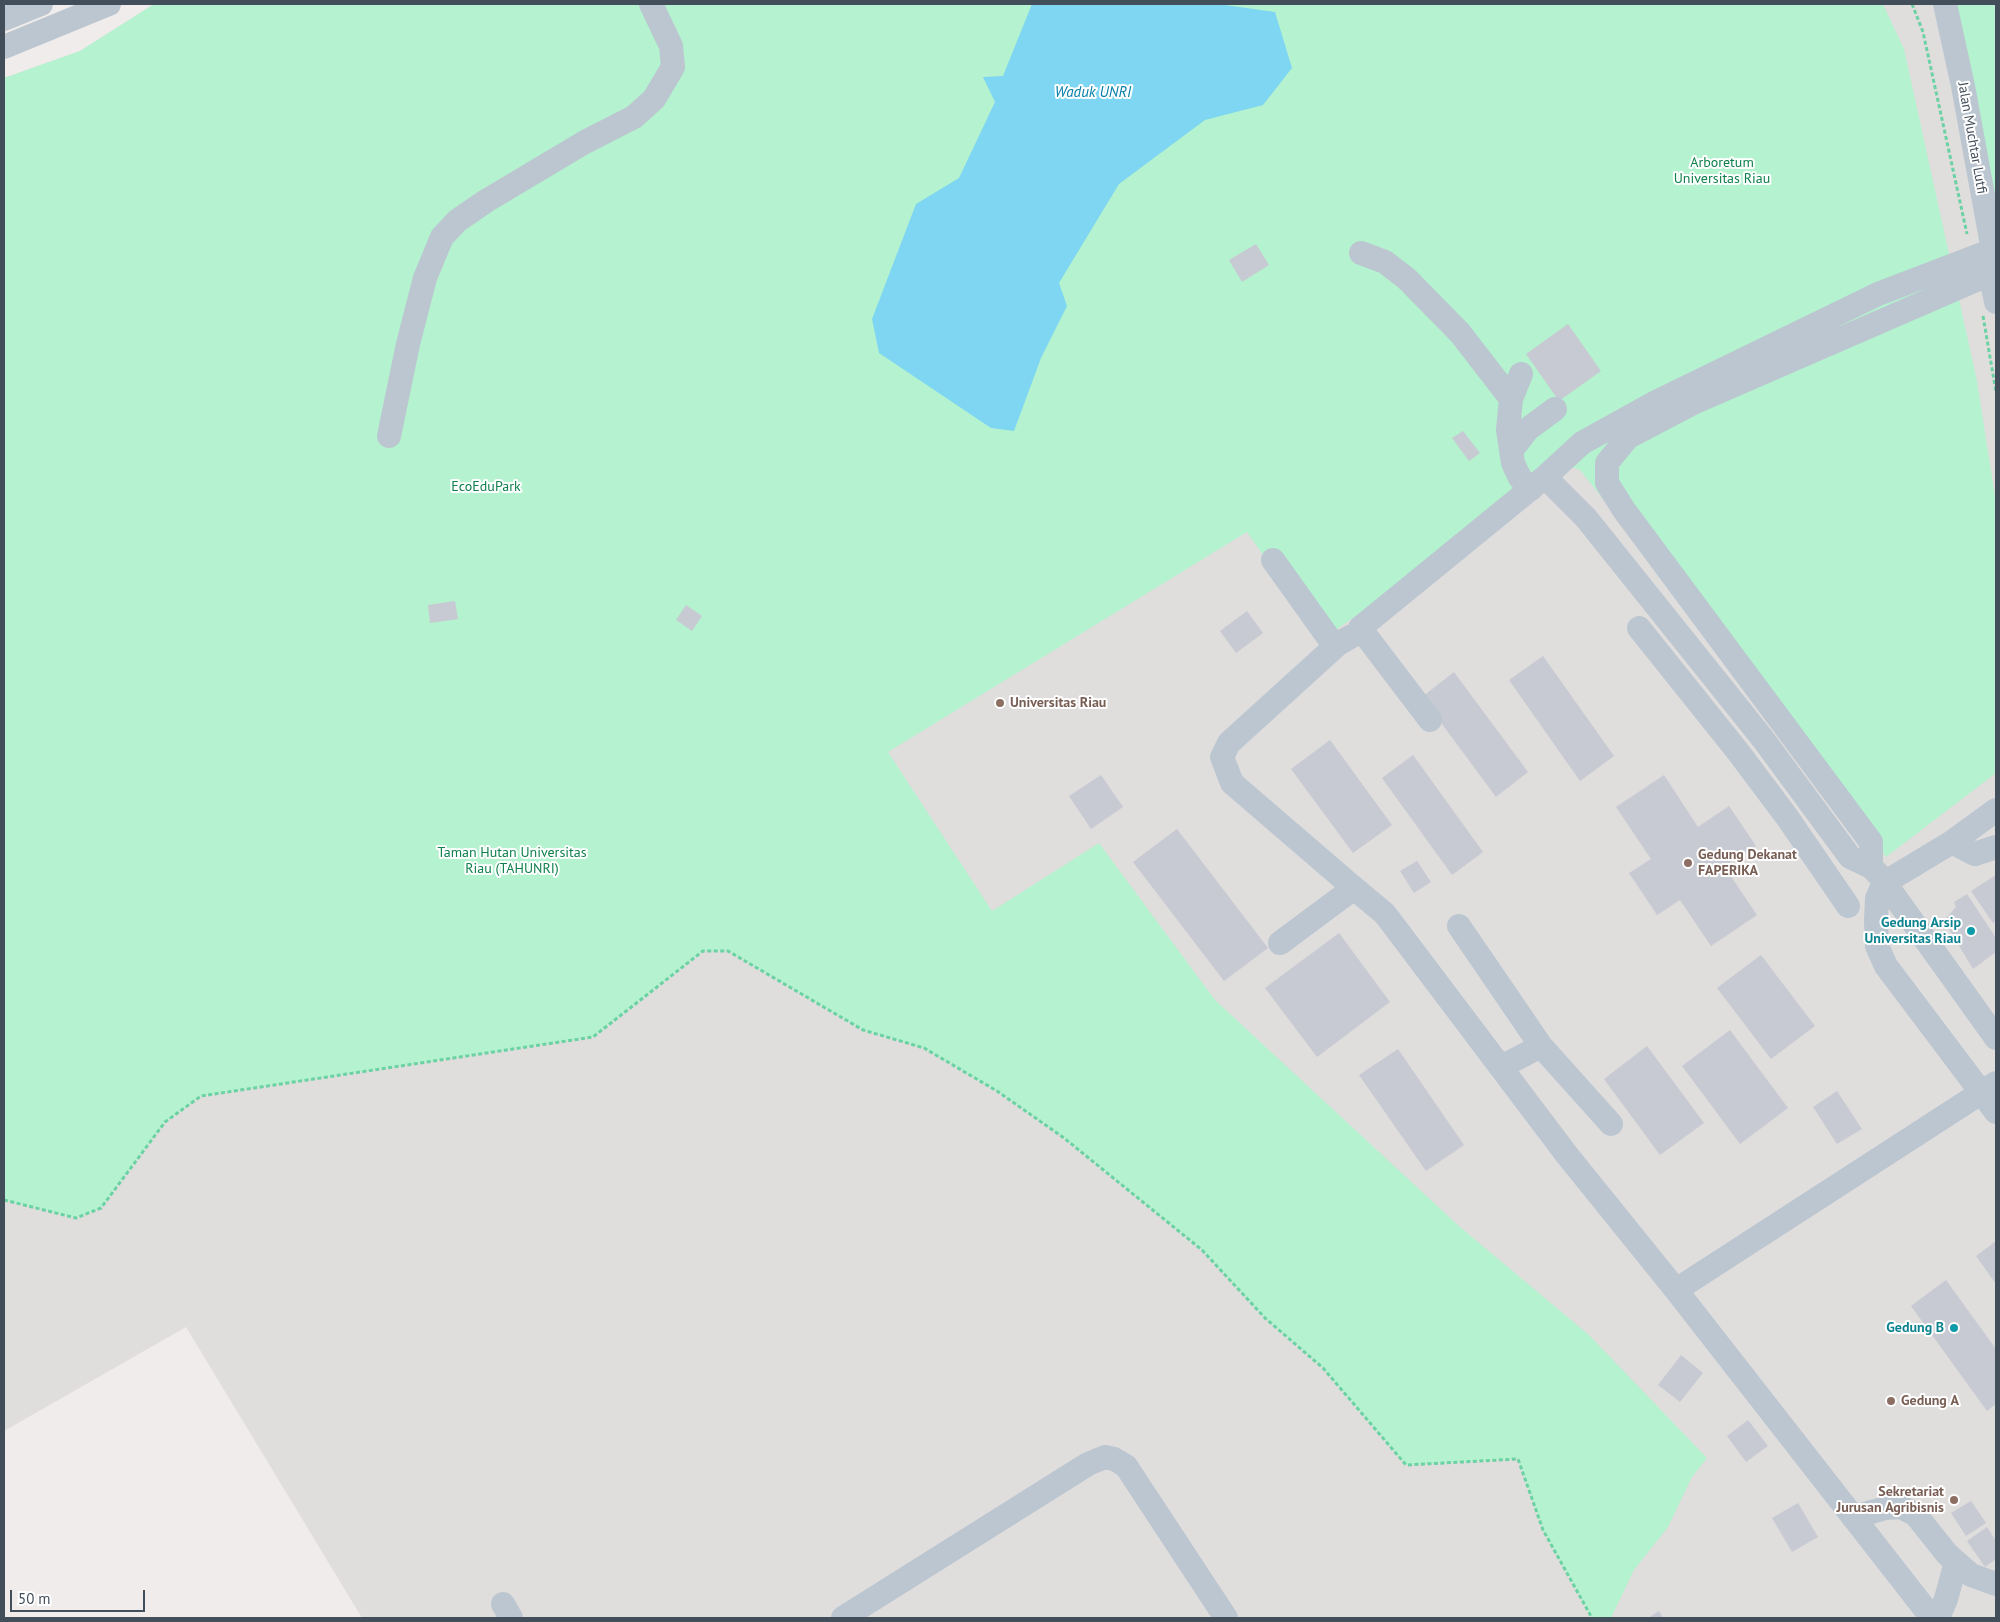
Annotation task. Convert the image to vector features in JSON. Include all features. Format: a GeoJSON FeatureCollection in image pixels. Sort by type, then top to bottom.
{"type":"FeatureCollection","features":[{"type":"Feature","properties":{"kind":"street"},"geometry":{"type":"LineString","coordinates":[[4,19],[42,4]]}},
{"type":"Feature","properties":{"kind":"street"},"geometry":{"type":"LineString","coordinates":[[4,46],[109,4]]}},
{"type":"Feature","properties":{"kind":"street"},"geometry":{"type":"LineString","coordinates":[[389,436],[425,278],[442,237],[457,221],[486,201],[585,142],[634,117],[654,99],[673,67],[671,46],[651,4]]}},
{"type":"Feature","properties":{"kind":"street","name":"Jalan Muchtar Lutfi"},"geometry":{"type":"LineString","coordinates":[[1945,4],[1963,86],[1983,267],[1996,302]]}},
{"type":"Feature","properties":{"kind":"street"},"geometry":{"type":"LineString","coordinates":[[1361,253],[1385,262],[1406,279],[1460,333],[1511,399]]}},
{"type":"Feature","properties":{"kind":"street"},"geometry":{"type":"LineString","coordinates":[[1932,1618],[1676,1290],[1567,1155],[1385,914],[1232,783],[1222,757],[1229,743],[1338,644],[1538,483],[1582,443],[1656,402],[1878,294],[1983,267]]}},
{"type":"Feature","properties":{"kind":"street"},"geometry":{"type":"LineString","coordinates":[[1983,267],[1693,403],[1628,437],[1608,463],[1607,483],[1624,510],[1871,842],[1878,875],[1877,946],[1886,966],[1989,1088],[1996,1112]]}},
{"type":"Feature","properties":{"kind":"street"},"geometry":{"type":"LineString","coordinates":[[1522,374],[1511,399],[1508,430],[1513,463],[1520,478],[1538,483],[1586,518],[1764,739],[1850,858],[1878,875],[1996,1038]]}},
{"type":"Feature","properties":{"kind":"street"},"geometry":{"type":"LineString","coordinates":[[1511,451],[1528,429],[1555,409]]}},
{"type":"Feature","properties":{"kind":"street"},"geometry":{"type":"LineString","coordinates":[[1273,560],[1322,630],[1338,644]]}},
{"type":"Feature","properties":{"kind":"street"},"geometry":{"type":"LineString","coordinates":[[1360,628],[1430,720]]}},
{"type":"Feature","properties":{"kind":"street"},"geometry":{"type":"LineString","coordinates":[[1639,628],[1739,753],[1787,817],[1848,906]]}},
{"type":"Feature","properties":{"kind":"street"},"geometry":{"type":"LineString","coordinates":[[1739,753],[1764,739]]}},
{"type":"Feature","properties":{"kind":"street"},"geometry":{"type":"LineString","coordinates":[[1787,817],[1809,802]]}},
{"type":"Feature","properties":{"kind":"street"},"geometry":{"type":"LineString","coordinates":[[1878,875],[1952,842],[1996,810]]}},
{"type":"Feature","properties":{"kind":"street"},"geometry":{"type":"LineString","coordinates":[[1952,842],[1975,854],[1996,847]]}},
{"type":"Feature","properties":{"kind":"street"},"geometry":{"type":"LineString","coordinates":[[1280,943],[1354,888]]}},
{"type":"Feature","properties":{"kind":"street"},"geometry":{"type":"LineString","coordinates":[[1458,926],[1541,1046],[1611,1124]]}},
{"type":"Feature","properties":{"kind":"street"},"geometry":{"type":"LineString","coordinates":[[1501,1067],[1541,1046]]}},
{"type":"Feature","properties":{"kind":"street"},"geometry":{"type":"LineString","coordinates":[[1676,1290],[1989,1088]]}},
{"type":"Feature","properties":{"kind":"street"},"geometry":{"type":"LineString","coordinates":[[843,1618],[1088,1464],[1105,1457],[1114,1459],[1126,1466],[1226,1618]]}},
{"type":"Feature","properties":{"kind":"street"},"geometry":{"type":"LineString","coordinates":[[1853,1517],[1886,1508],[1901,1507],[1916,1515],[1956,1562],[1971,1575],[1996,1584]]}},
{"type":"Feature","properties":{"kind":"street"},"geometry":{"type":"LineString","coordinates":[[1938,1618],[1946,1599],[1956,1562]]}},
{"type":"Feature","properties":{"kind":"path"},"geometry":{"type":"LineString","coordinates":[[1912,4],[1923,32],[1983,267],[1996,392]]}},
{"type":"Feature","properties":{"kind":"path"},"geometry":{"type":"LineString","coordinates":[[4,1200],[76,1218],[101,1208],[165,1122],[200,1096],[593,1038],[704,951],[728,951],[863,1030],[924,1048],[997,1091],[1064,1138],[1202,1250],[1265,1318],[1323,1368],[1406,1465],[1518,1459],[1543,1530],[1592,1618]]}},
{"type":"Feature","properties":{"kind":"shaded area","name":"Universitas Riau"},"geometry":{"type":"Polygon","coordinates":[[[154,4],[1996,4],[1996,1618],[362,1618],[186,1327],[4,1431],[4,78],[80,51],[154,4]]]}},
{"type":"Feature","properties":{"kind":"green space","name":"EcoEduPark"},"geometry":{"type":"Polygon","coordinates":[[[154,4],[1883,4],[1904,49],[1977,381],[1996,503],[1996,773],[1886,857],[1580,470],[1566,465],[1322,640],[1247,532],[888,752],[992,911],[1099,843],[1215,1000],[1460,1227],[1589,1335],[1707,1458],[1692,1477],[1668,1527],[1634,1570],[1611,1618],[1592,1618],[1543,1530],[1518,1459],[1406,1465],[1323,1368],[1265,1318],[1202,1250],[1064,1138],[997,1091],[924,1048],[863,1030],[728,951],[703,951],[593,1037],[201,1096],[165,1122],[101,1208],[76,1218],[4,1200],[4,78],[80,51],[154,4]]]}},
{"type":"Feature","properties":{"kind":"green space"},"geometry":{"type":"Polygon","coordinates":[[[1955,4],[1996,4],[1996,234],[1955,4]]]}},
{"type":"Feature","properties":{"kind":"water","name":"Waduk UNRI"},"geometry":{"type":"Polygon","coordinates":[[[1032,4],[1218,4],[1275,12],[1292,68],[1263,105],[1205,120],[1119,184],[1059,283],[1067,306],[1041,358],[1014,431],[991,428],[879,353],[872,319],[916,204],[959,178],[995,102],[983,77],[1003,76],[1032,4]]]}},
{"type":"Feature","properties":{"kind":"building"},"geometry":{"type":"Polygon","coordinates":[[[1256,244],[1269,265],[1242,282],[1229,260],[1256,244]]]}},
{"type":"Feature","properties":{"kind":"building"},"geometry":{"type":"Polygon","coordinates":[[[1568,324],[1601,371],[1559,401],[1526,354],[1568,324]]]}},
{"type":"Feature","properties":{"kind":"building"},"geometry":{"type":"Polygon","coordinates":[[[1463,431],[1480,453],[1469,461],[1452,438],[1463,431]]]}},
{"type":"Feature","properties":{"kind":"building"},"geometry":{"type":"Polygon","coordinates":[[[455,601],[458,619],[430,623],[428,605],[455,601]]]}},
{"type":"Feature","properties":{"kind":"building"},"geometry":{"type":"Polygon","coordinates":[[[686,605],[702,616],[692,631],[676,620],[686,605]]]}},
{"type":"Feature","properties":{"kind":"building"},"geometry":{"type":"Polygon","coordinates":[[[1247,611],[1263,633],[1236,653],[1220,631],[1247,611]]]}},
{"type":"Feature","properties":{"kind":"building"},"geometry":{"type":"Polygon","coordinates":[[[1543,656],[1614,756],[1580,781],[1509,680],[1543,656]]]}},
{"type":"Feature","properties":{"kind":"building"},"geometry":{"type":"Polygon","coordinates":[[[1454,672],[1528,772],[1496,797],[1422,697],[1454,672]]]}},
{"type":"Feature","properties":{"kind":"building"},"geometry":{"type":"Polygon","coordinates":[[[1330,740],[1392,825],[1353,853],[1291,769],[1330,740]]]}},
{"type":"Feature","properties":{"kind":"building"},"geometry":{"type":"Polygon","coordinates":[[[1413,755],[1483,852],[1452,875],[1382,778],[1413,755]]]}},
{"type":"Feature","properties":{"kind":"building"},"geometry":{"type":"Polygon","coordinates":[[[1101,775],[1123,807],[1091,829],[1069,796],[1101,775]]]}},
{"type":"Feature","properties":{"kind":"building","name":"Gedung Dekanat FAPERIKA"},"geometry":{"type":"Polygon","coordinates":[[[1664,775],[1698,827],[1729,806],[1756,846],[1724,866],[1757,915],[1711,946],[1680,900],[1657,915],[1629,873],[1651,859],[1616,807],[1664,775]]]}},
{"type":"Feature","properties":{"kind":"building"},"geometry":{"type":"Polygon","coordinates":[[[1177,829],[1268,948],[1224,981],[1133,862],[1177,829]]]}},
{"type":"Feature","properties":{"kind":"building"},"geometry":{"type":"Polygon","coordinates":[[[1417,861],[1431,882],[1414,893],[1400,871],[1417,861]]]}},
{"type":"Feature","properties":{"kind":"building"},"geometry":{"type":"Polygon","coordinates":[[[1996,875],[1996,921],[1993,923],[1971,891],[1996,875]]]}},
{"type":"Feature","properties":{"kind":"building","name":"Gedung Arsip Universitas Riau"},"geometry":{"type":"Polygon","coordinates":[[[1967,894],[1996,938],[1996,952],[1973,969],[1946,924],[1946,918],[1956,907],[1954,902],[1967,894]]]}},
{"type":"Feature","properties":{"kind":"building"},"geometry":{"type":"Polygon","coordinates":[[[1339,933],[1390,1002],[1317,1057],[1265,988],[1339,933]]]}},
{"type":"Feature","properties":{"kind":"building"},"geometry":{"type":"Polygon","coordinates":[[[1761,955],[1815,1026],[1771,1059],[1717,988],[1761,955]]]}},
{"type":"Feature","properties":{"kind":"building"},"geometry":{"type":"Polygon","coordinates":[[[1730,1030],[1788,1108],[1740,1144],[1682,1066],[1730,1030]]]}},
{"type":"Feature","properties":{"kind":"building"},"geometry":{"type":"Polygon","coordinates":[[[1647,1046],[1704,1123],[1660,1155],[1604,1079],[1647,1046]]]}},
{"type":"Feature","properties":{"kind":"building"},"geometry":{"type":"Polygon","coordinates":[[[1398,1049],[1464,1145],[1426,1171],[1359,1075],[1398,1049]]]}},
{"type":"Feature","properties":{"kind":"building"},"geometry":{"type":"Polygon","coordinates":[[[1837,1091],[1862,1129],[1837,1144],[1813,1107],[1837,1091]]]}},
{"type":"Feature","properties":{"kind":"building"},"geometry":{"type":"Polygon","coordinates":[[[1996,1241],[1996,1284],[1976,1256],[1996,1241]]]}},
{"type":"Feature","properties":{"kind":"building","name":"Gedung B"},"geometry":{"type":"Polygon","coordinates":[[[1946,1280],[1996,1349],[1996,1404],[1987,1411],[1911,1306],[1946,1280]]]}},
{"type":"Feature","properties":{"kind":"building"},"geometry":{"type":"Polygon","coordinates":[[[1681,1355],[1703,1373],[1680,1402],[1658,1385],[1681,1355]]]}},
{"type":"Feature","properties":{"kind":"building"},"geometry":{"type":"Polygon","coordinates":[[[1748,1420],[1768,1446],[1746,1462],[1727,1436],[1748,1420]]]}},
{"type":"Feature","properties":{"kind":"building"},"geometry":{"type":"Polygon","coordinates":[[[1971,1501],[1986,1523],[1966,1536],[1951,1513],[1971,1501]]]}},
{"type":"Feature","properties":{"kind":"building"},"geometry":{"type":"Polygon","coordinates":[[[1798,1503],[1818,1537],[1792,1552],[1772,1518],[1798,1503]]]}},
{"type":"Feature","properties":{"kind":"building"},"geometry":{"type":"Polygon","coordinates":[[[1987,1527],[1996,1541],[1996,1559],[1985,1567],[1967,1541],[1987,1527]]]}},
{"type":"Feature","properties":{"kind":"building"},"geometry":{"type":"Polygon","coordinates":[[[1659,1611],[1663,1618],[1648,1618],[1659,1611]]]}},
{"type":"Feature","properties":{"kind":"place","name":"Universitas Riau"},"geometry":{"type":"Point","coordinates":[1000,703]}},
{"type":"Feature","properties":{"kind":"place","name":"Gedung Dekanat FAPERIKA"},"geometry":{"type":"Point","coordinates":[1688,863]}},
{"type":"Feature","properties":{"kind":"place","name":"Gedung Arsip Universitas Riau"},"geometry":{"type":"Point","coordinates":[1971,931]}},
{"type":"Feature","properties":{"kind":"place","name":"Gedung B"},"geometry":{"type":"Point","coordinates":[1954,1328]}},
{"type":"Feature","properties":{"kind":"place","name":"Gedung A"},"geometry":{"type":"Point","coordinates":[1891,1401]}},
{"type":"Feature","properties":{"kind":"place","name":"Sekretariat Jurusan Agribisnis"},"geometry":{"type":"Point","coordinates":[1954,1500]}},
{"type":"Feature","properties":{"kind":"park label","name":"Arboretum Universitas Riau"},"geometry":{"type":"Point","coordinates":[1722,172]}},
{"type":"Feature","properties":{"kind":"park label","name":"Taman Hutan Universitas Riau (TAHUNRI)"},"geometry":{"type":"Point","coordinates":[512,862]}}]}
